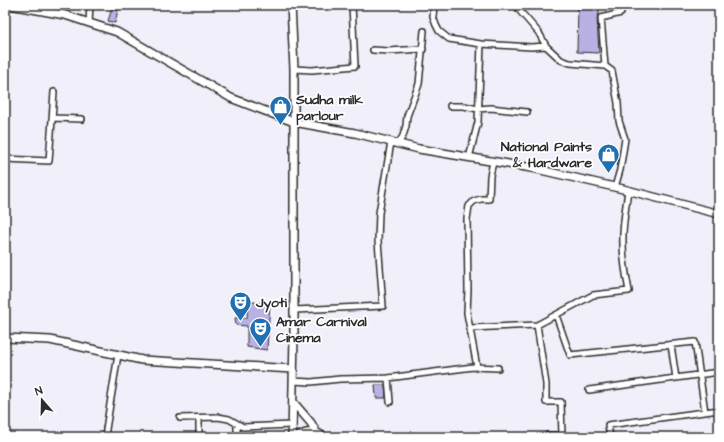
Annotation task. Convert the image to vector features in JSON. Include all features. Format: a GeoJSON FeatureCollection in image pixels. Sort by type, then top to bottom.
{"type":"FeatureCollection","features":[{"type":"Feature","properties":{"kind":"main road"},"geometry":{"type":"LineString","coordinates":[[10,5],[65,15],[117,32],[231,98],[294,122],[355,133],[419,149],[532,168],[628,190],[719,214]]}},
{"type":"Feature","properties":{"kind":"main road"},"geometry":{"type":"LineString","coordinates":[[291,5],[294,69],[294,310],[292,437]]}},
{"type":"Feature","properties":{"kind":"main road"},"geometry":{"type":"LineString","coordinates":[[5,338],[50,340],[142,360],[293,369]]}},
{"type":"Feature","properties":{"kind":"main road"},"geometry":{"type":"LineString","coordinates":[[293,402],[311,423],[316,432],[324,437]]}},
{"type":"Feature","properties":{"kind":"main road"},"geometry":{"type":"LineString","coordinates":[[296,437],[306,433],[316,432]]}},
{"type":"Feature","properties":{"kind":"street"},"geometry":{"type":"LineString","coordinates":[[89,23],[90,5]]}},
{"type":"Feature","properties":{"kind":"street"},"geometry":{"type":"LineString","coordinates":[[294,69],[312,70],[355,66],[352,5]]}},
{"type":"Feature","properties":{"kind":"street"},"geometry":{"type":"LineString","coordinates":[[434,5],[433,17],[439,31],[449,39],[482,44],[531,47],[546,46]]}},
{"type":"Feature","properties":{"kind":"street"},"geometry":{"type":"LineString","coordinates":[[518,5],[519,10],[539,33],[546,46],[561,60],[570,63],[605,66],[612,71],[618,103],[619,121],[625,139],[620,170],[615,187]]}},
{"type":"Feature","properties":{"kind":"street"},"geometry":{"type":"LineString","coordinates":[[605,66],[601,18],[621,13],[621,5]]}},
{"type":"Feature","properties":{"kind":"street"},"geometry":{"type":"LineString","coordinates":[[294,310],[384,306],[378,234],[379,213],[394,143],[403,136],[407,116],[419,84],[424,31]]}},
{"type":"Feature","properties":{"kind":"street"},"geometry":{"type":"LineString","coordinates":[[469,158],[478,122],[482,44]]}},
{"type":"Feature","properties":{"kind":"street"},"geometry":{"type":"LineString","coordinates":[[373,50],[388,51],[423,49]]}},
{"type":"Feature","properties":{"kind":"street"},"geometry":{"type":"LineString","coordinates":[[5,159],[49,161],[54,92]]}},
{"type":"Feature","properties":{"kind":"street"},"geometry":{"type":"LineString","coordinates":[[450,106],[527,112]]}},
{"type":"Feature","properties":{"kind":"street"},"geometry":{"type":"LineString","coordinates":[[53,118],[82,119]]}},
{"type":"Feature","properties":{"kind":"street"},"geometry":{"type":"LineString","coordinates":[[477,368],[471,328],[467,313],[467,219],[469,206],[474,201],[489,199],[490,176],[493,162]]}},
{"type":"Feature","properties":{"kind":"street"},"geometry":{"type":"LineString","coordinates":[[471,328],[537,325],[593,295],[629,291],[624,264],[623,244],[623,230],[628,190]]}},
{"type":"Feature","properties":{"kind":"street"},"geometry":{"type":"LineString","coordinates":[[556,315],[570,356],[695,342],[705,412]]}},
{"type":"Feature","properties":{"kind":"street"},"geometry":{"type":"LineString","coordinates":[[537,325],[546,384],[546,402],[561,402],[562,436]]}},
{"type":"Feature","properties":{"kind":"street"},"geometry":{"type":"LineString","coordinates":[[671,345],[676,378]]}},
{"type":"Feature","properties":{"kind":"street"},"geometry":{"type":"LineString","coordinates":[[106,437],[118,355]]}},
{"type":"Feature","properties":{"kind":"street"},"geometry":{"type":"LineString","coordinates":[[293,381],[311,382],[340,379],[388,378],[477,368],[498,368]]}},
{"type":"Feature","properties":{"kind":"street"},"geometry":{"type":"LineString","coordinates":[[589,390],[719,372]]}},
{"type":"Feature","properties":{"kind":"street"},"geometry":{"type":"LineString","coordinates":[[388,378],[390,402]]}},
{"type":"Feature","properties":{"kind":"street"},"geometry":{"type":"LineString","coordinates":[[610,437],[608,425],[719,410]]}},
{"type":"Feature","properties":{"kind":"street"},"geometry":{"type":"LineString","coordinates":[[180,418],[218,417],[229,419],[243,427],[292,425]]}},
{"type":"Feature","properties":{"kind":"street"},"geometry":{"type":"LineString","coordinates":[[198,418],[199,437]]}},
{"type":"Feature","properties":{"kind":"street"},"geometry":{"type":"LineString","coordinates":[[237,424],[237,437]]}},
{"type":"Feature","properties":{"kind":"street"},"geometry":{"type":"LineString","coordinates":[[548,437],[548,435],[580,437]]}},
{"type":"Feature","properties":{"kind":"building"},"geometry":{"type":"Polygon","coordinates":[[[578,5],[599,5],[599,15],[597,18],[599,53],[577,52],[578,5]]]}},
{"type":"Feature","properties":{"kind":"building"},"geometry":{"type":"Polygon","coordinates":[[[112,8],[118,10],[115,23],[108,21],[112,8]]]}},
{"type":"Feature","properties":{"kind":"building"},"geometry":{"type":"Polygon","coordinates":[[[248,302],[270,303],[267,350],[247,347],[247,326],[236,325],[235,318],[247,318],[248,302]]]}},
{"type":"Feature","properties":{"kind":"building"},"geometry":{"type":"Polygon","coordinates":[[[375,385],[385,385],[386,398],[376,398],[375,385]]]}},
{"type":"Feature","properties":{"kind":"place","name":"Sudha milk parlour"},"geometry":{"type":"Point","coordinates":[281,126]}},
{"type":"Feature","properties":{"kind":"place","name":"National Paints & Hardware"},"geometry":{"type":"Point","coordinates":[608,174]}},
{"type":"Feature","properties":{"kind":"place","name":"Jyoti"},"geometry":{"type":"Point","coordinates":[241,322]}},
{"type":"Feature","properties":{"kind":"place","name":"Amar Carnival Cinema"},"geometry":{"type":"Point","coordinates":[261,348]}}]}
